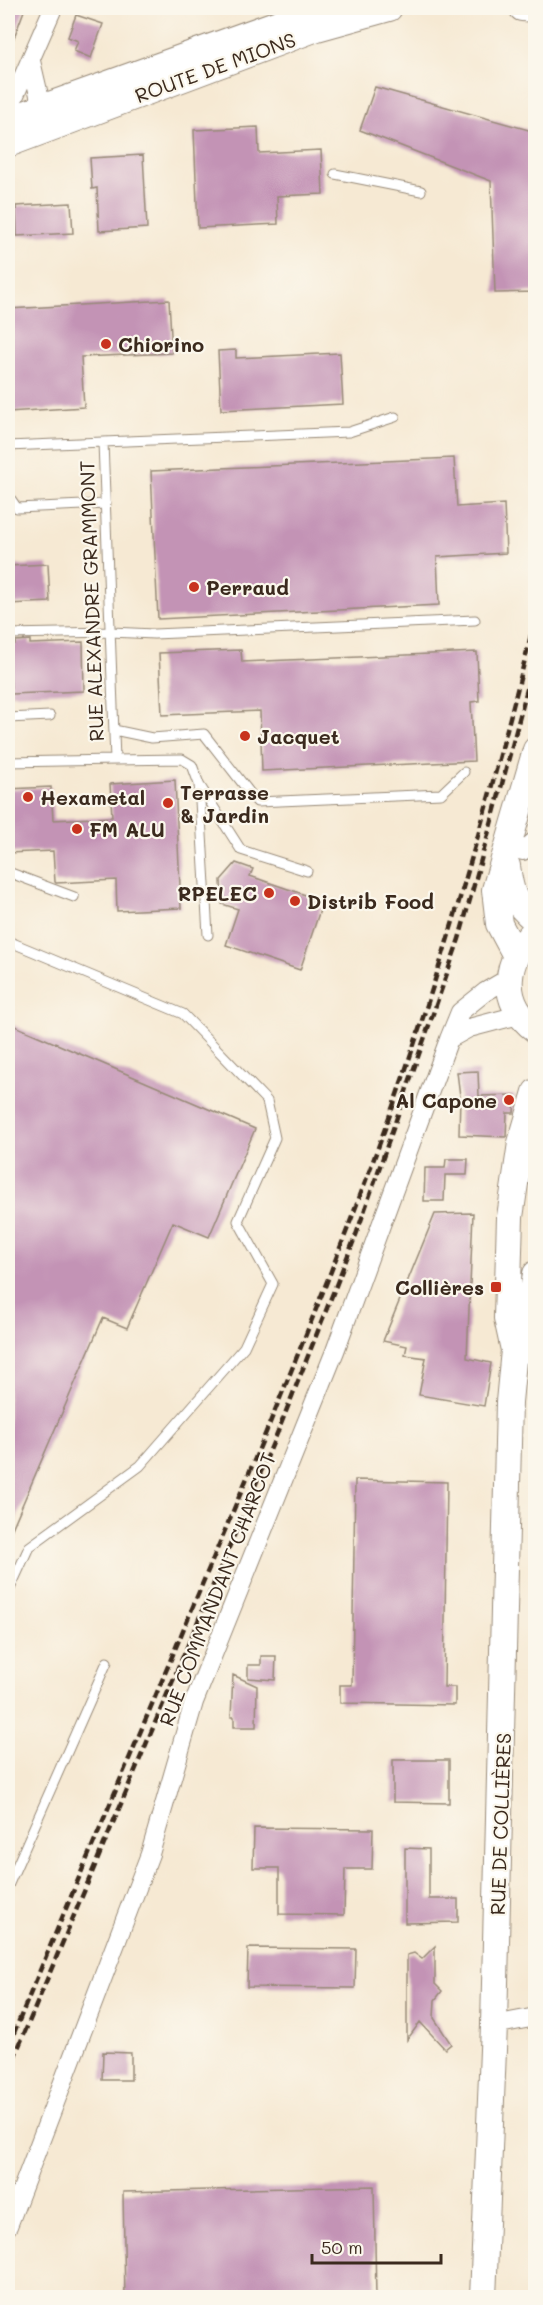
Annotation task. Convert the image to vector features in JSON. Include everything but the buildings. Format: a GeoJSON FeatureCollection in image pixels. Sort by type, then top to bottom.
{"type":"FeatureCollection","features":[{"type":"Feature","properties":{"kind":"main road","name":"ROUTE DE MIONS"},"geometry":{"type":"LineString","coordinates":[[9,139],[42,119],[230,50],[320,8]]}},
{"type":"Feature","properties":{"kind":"main road","name":"ROUTE DE MIONS"},"geometry":{"type":"LineString","coordinates":[[230,50],[389,8]]}},
{"type":"Feature","properties":{"kind":"main road"},"geometry":{"type":"LineString","coordinates":[[522,8],[536,9]]}},
{"type":"Feature","properties":{"kind":"main road"},"geometry":{"type":"LineString","coordinates":[[527,1022],[512,999],[512,966],[499,924],[495,890],[536,750]]}},
{"type":"Feature","properties":{"kind":"main road"},"geometry":{"type":"LineString","coordinates":[[508,852],[510,887],[516,904],[536,921]]}},
{"type":"Feature","properties":{"kind":"main road"},"geometry":{"type":"LineString","coordinates":[[512,966],[522,943],[536,930]]}},
{"type":"Feature","properties":{"kind":"main road","name":"RUE DE COLLIÈRES"},"geometry":{"type":"LineString","coordinates":[[525,1353],[507,1318],[510,1216],[521,1143],[536,1092]]}},
{"type":"Feature","properties":{"kind":"main road","name":"RUE DE COLLIÈRES"},"geometry":{"type":"LineString","coordinates":[[483,2298],[494,2025],[509,1402],[525,1353],[524,1342],[536,1274]]}},
{"type":"Feature","properties":{"kind":"street"},"geometry":{"type":"LineString","coordinates":[[8,111],[53,8]]}},
{"type":"Feature","properties":{"kind":"street"},"geometry":{"type":"LineString","coordinates":[[31,62],[42,119]]}},
{"type":"Feature","properties":{"kind":"street"},"geometry":{"type":"LineString","coordinates":[[508,852],[523,851],[536,840]]}},
{"type":"Feature","properties":{"kind":"street","name":"RUE COMMANDANT CHARCOT"},"geometry":{"type":"LineString","coordinates":[[8,2226],[150,1854],[194,1702],[335,1351],[449,1039],[460,1012],[512,966]]}},
{"type":"Feature","properties":{"kind":"street"},"geometry":{"type":"LineString","coordinates":[[449,1039],[469,1028],[527,1022]]}},
{"type":"Feature","properties":{"kind":"street"},"geometry":{"type":"LineString","coordinates":[[494,2025],[536,2017]]}},
{"type":"Feature","properties":{"kind":"lane"},"geometry":{"type":"LineString","coordinates":[[335,174],[421,191]]}},
{"type":"Feature","properties":{"kind":"lane","name":"RUE ALEXANDRE GRAMMONT"},"geometry":{"type":"LineString","coordinates":[[8,446],[350,432],[395,417]]}},
{"type":"Feature","properties":{"kind":"lane","name":"RUE ALEXANDRE GRAMMONT"},"geometry":{"type":"LineString","coordinates":[[8,762],[115,760],[103,442]]}},
{"type":"Feature","properties":{"kind":"lane"},"geometry":{"type":"LineString","coordinates":[[8,495],[17,508],[106,504]]}},
{"type":"Feature","properties":{"kind":"lane"},"geometry":{"type":"LineString","coordinates":[[8,634],[111,632],[154,634],[475,620]]}},
{"type":"Feature","properties":{"kind":"lane"},"geometry":{"type":"LineString","coordinates":[[8,718],[50,716]]}},
{"type":"Feature","properties":{"kind":"lane"},"geometry":{"type":"LineString","coordinates":[[114,730],[152,738],[204,734],[257,802],[441,794],[464,772]]}},
{"type":"Feature","properties":{"kind":"lane"},"geometry":{"type":"LineString","coordinates":[[115,760],[182,759],[192,765],[199,784],[242,850],[307,871]]}},
{"type":"Feature","properties":{"kind":"lane"},"geometry":{"type":"LineString","coordinates":[[199,784],[208,935]]}},
{"type":"Feature","properties":{"kind":"lane"},"geometry":{"type":"LineString","coordinates":[[8,872],[74,897]]}},
{"type":"Feature","properties":{"kind":"lane"},"geometry":{"type":"LineString","coordinates":[[8,941],[183,1014],[267,1101],[275,1138],[238,1221],[273,1284],[244,1347],[140,1466],[29,1546],[8,1593]]}},
{"type":"Feature","properties":{"kind":"lane"},"geometry":{"type":"LineString","coordinates":[[8,1886],[107,1662]]}},
{"type":"Feature","properties":{"kind":"railway"},"geometry":{"type":"LineString","coordinates":[[8,2047],[325,1287],[392,1109],[452,925],[536,615]]}},
{"type":"Feature","properties":{"kind":"railway"},"geometry":{"type":"LineString","coordinates":[[8,2072],[281,1424],[356,1235],[459,939],[536,655]]}},
{"type":"Feature","properties":{"kind":"place","name":"Chiorino"},"geometry":{"type":"Point","coordinates":[106,344]}},
{"type":"Feature","properties":{"kind":"place","name":"Perraud"},"geometry":{"type":"Point","coordinates":[194,587]}},
{"type":"Feature","properties":{"kind":"place","name":"Jacquet"},"geometry":{"type":"Point","coordinates":[245,736]}},
{"type":"Feature","properties":{"kind":"place","name":"Hexametal"},"geometry":{"type":"Point","coordinates":[28,797]}},
{"type":"Feature","properties":{"kind":"place","name":"Terrasse & Jardin"},"geometry":{"type":"Point","coordinates":[168,803]}},
{"type":"Feature","properties":{"kind":"place","name":"FM ALU"},"geometry":{"type":"Point","coordinates":[77,829]}},
{"type":"Feature","properties":{"kind":"place","name":"RPELEC"},"geometry":{"type":"Point","coordinates":[269,893]}},
{"type":"Feature","properties":{"kind":"place","name":"Distrib Food"},"geometry":{"type":"Point","coordinates":[295,901]}},
{"type":"Feature","properties":{"kind":"place","name":"Al Capone"},"geometry":{"type":"Point","coordinates":[509,1100]}},
{"type":"Feature","properties":{"kind":"place","name":"Collières"},"geometry":{"type":"Point","coordinates":[496,1287]}}]}
